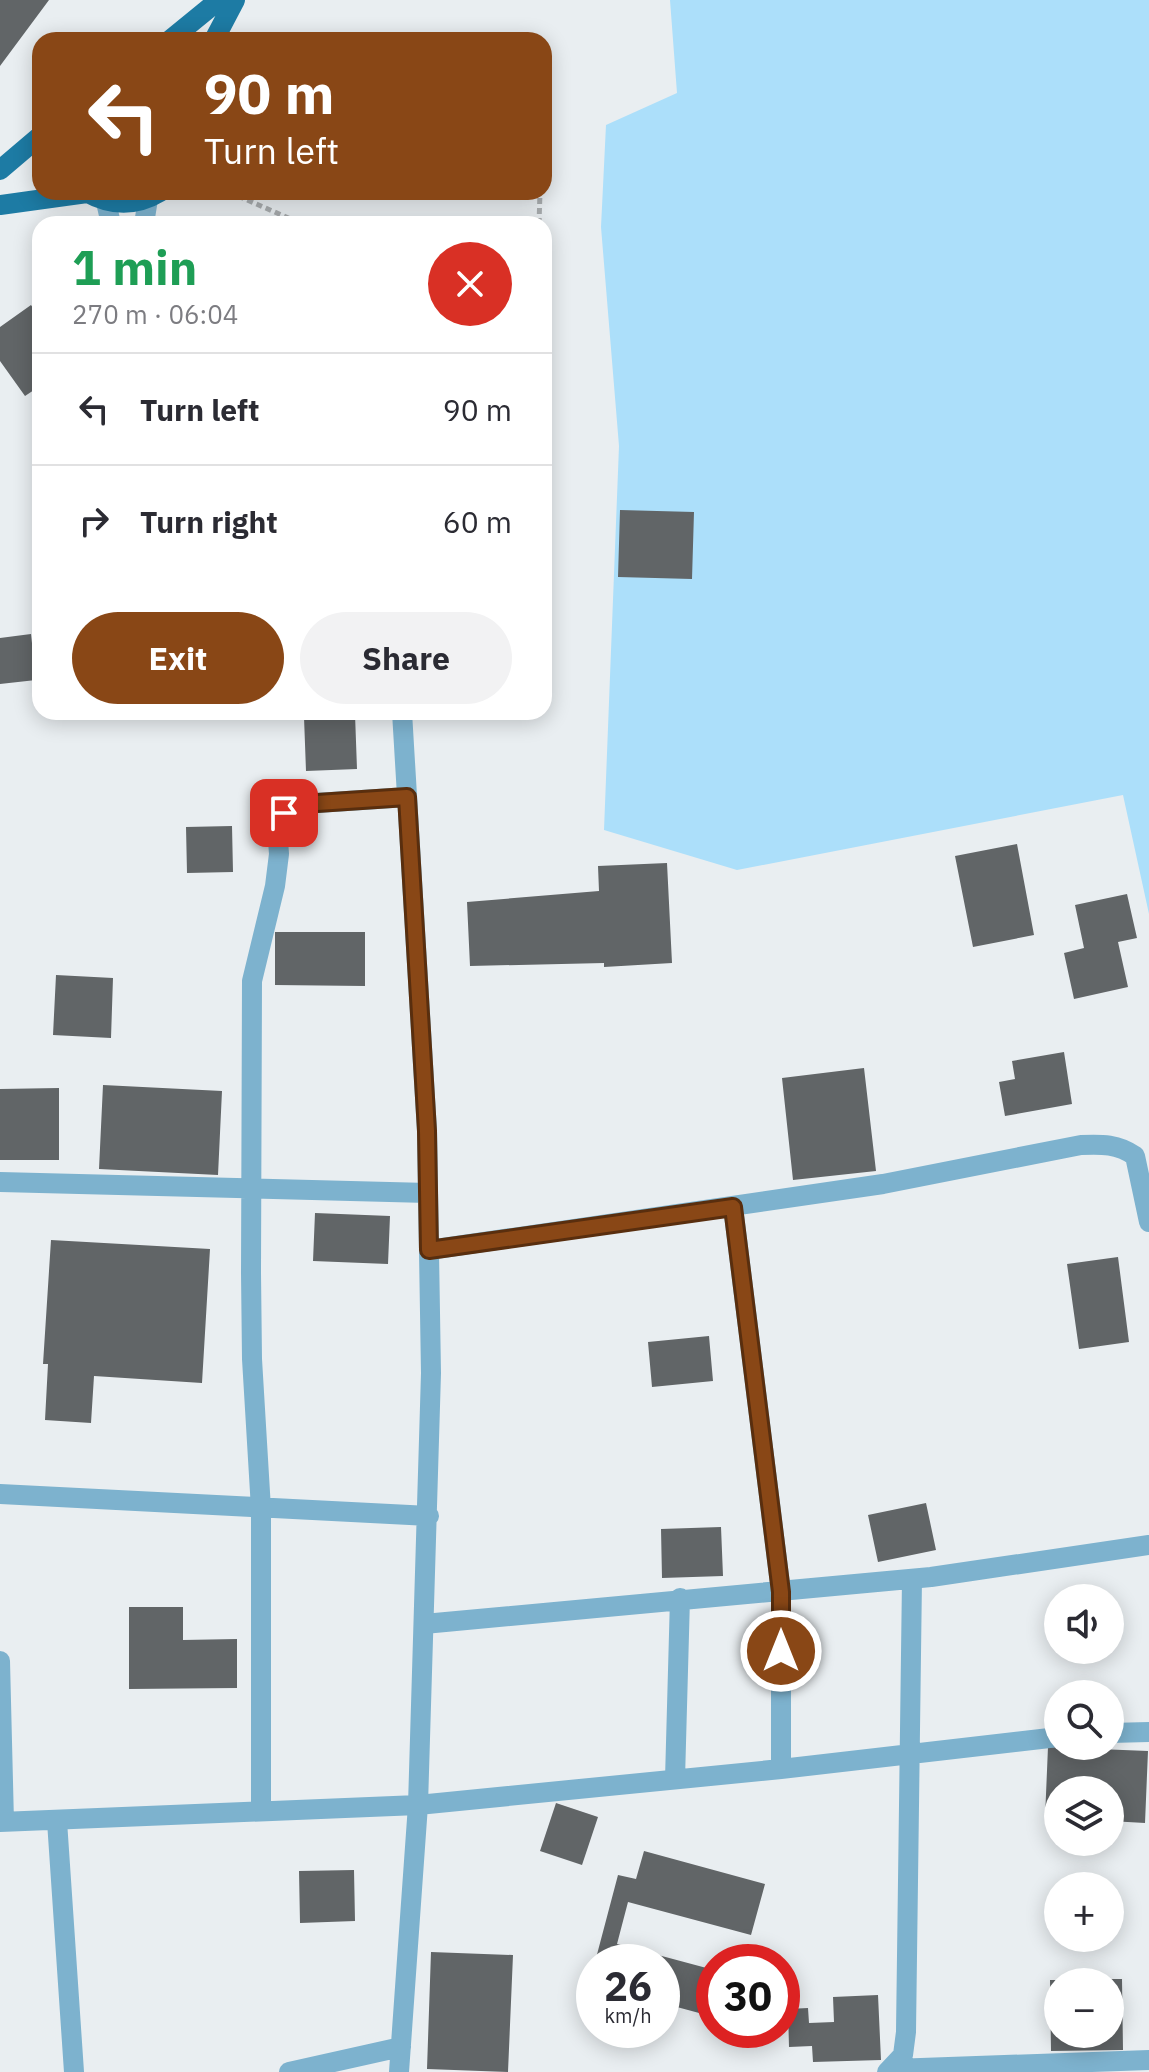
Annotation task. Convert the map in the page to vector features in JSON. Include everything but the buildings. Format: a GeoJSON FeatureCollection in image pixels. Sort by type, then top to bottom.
{"type":"FeatureCollection","features":[{"type":"Feature","properties":{"kind":"main road"},"geometry":{"type":"LineString","coordinates":[[180,32],[219,0]]}},
{"type":"Feature","properties":{"kind":"main road"},"geometry":{"type":"LineString","coordinates":[[218,32],[235,0]]}},
{"type":"Feature","properties":{"kind":"main road"},"geometry":{"type":"LineString","coordinates":[[0,170],[32,143]]}},
{"type":"Feature","properties":{"kind":"main road"},"geometry":{"type":"LineString","coordinates":[[0,205],[52,200]]}},
{"type":"Feature","properties":{"kind":"main road"},"geometry":{"type":"LineString","coordinates":[[110,200],[127,204],[139,200]]}},
{"type":"Feature","properties":{"kind":"street"},"geometry":{"type":"LineString","coordinates":[[399,2072],[418,1805],[429,1516],[428,1193],[402,720]]}},
{"type":"Feature","properties":{"kind":"street"},"geometry":{"type":"LineString","coordinates":[[261,1810],[261,1509],[252,1359],[252,981],[275,886],[279,854],[277,827],[284,813],[302,804],[407,797]]}},
{"type":"Feature","properties":{"kind":"street"},"geometry":{"type":"LineString","coordinates":[[429,1250],[883,1184],[1057,1148],[1106,1144],[1124,1148],[1135,1156],[1149,1222]]}},
{"type":"Feature","properties":{"kind":"street"},"geometry":{"type":"LineString","coordinates":[[0,1182],[428,1193]]}},
{"type":"Feature","properties":{"kind":"street"},"geometry":{"type":"LineString","coordinates":[[733,1207],[781,1592],[781,1769]]}},
{"type":"Feature","properties":{"kind":"street"},"geometry":{"type":"LineString","coordinates":[[0,1494],[429,1516]]}},
{"type":"Feature","properties":{"kind":"street"},"geometry":{"type":"LineString","coordinates":[[424,1624],[912,1579],[1149,1545]]}},
{"type":"Feature","properties":{"kind":"street"},"geometry":{"type":"LineString","coordinates":[[890,2070],[903,2055],[906,2032],[912,1579]]}},
{"type":"Feature","properties":{"kind":"street"},"geometry":{"type":"LineString","coordinates":[[675,1779],[680,1598]]}},
{"type":"Feature","properties":{"kind":"street"},"geometry":{"type":"LineString","coordinates":[[0,1661],[2,1822],[418,1805],[781,1769],[1044,1739]]}},
{"type":"Feature","properties":{"kind":"street"},"geometry":{"type":"LineString","coordinates":[[1124,1733],[1149,1732]]}},
{"type":"Feature","properties":{"kind":"street"},"geometry":{"type":"LineString","coordinates":[[57,1821],[74,2072]]}},
{"type":"Feature","properties":{"kind":"street"},"geometry":{"type":"LineString","coordinates":[[289,2072],[401,2047]]}},
{"type":"Feature","properties":{"kind":"street"},"geometry":{"type":"LineString","coordinates":[[890,2070],[1149,2060]]}},
{"type":"Feature","properties":{"kind":"path"},"geometry":{"type":"LineString","coordinates":[[247,200],[284,216]]}},
{"type":"Feature","properties":{"kind":"shaded area"},"geometry":{"type":"Polygon","coordinates":[[[670,0],[1149,0],[1149,914],[1123,795],[737,870],[604,830],[619,446],[601,227],[606,125],[677,93],[670,0]]]}},
{"type":"Feature","properties":{"kind":"route"},"geometry":{"type":"LineString","coordinates":[[284,813],[302,804],[407,797],[427,1131],[429,1250],[733,1207],[781,1592],[781,1651]]}}]}
